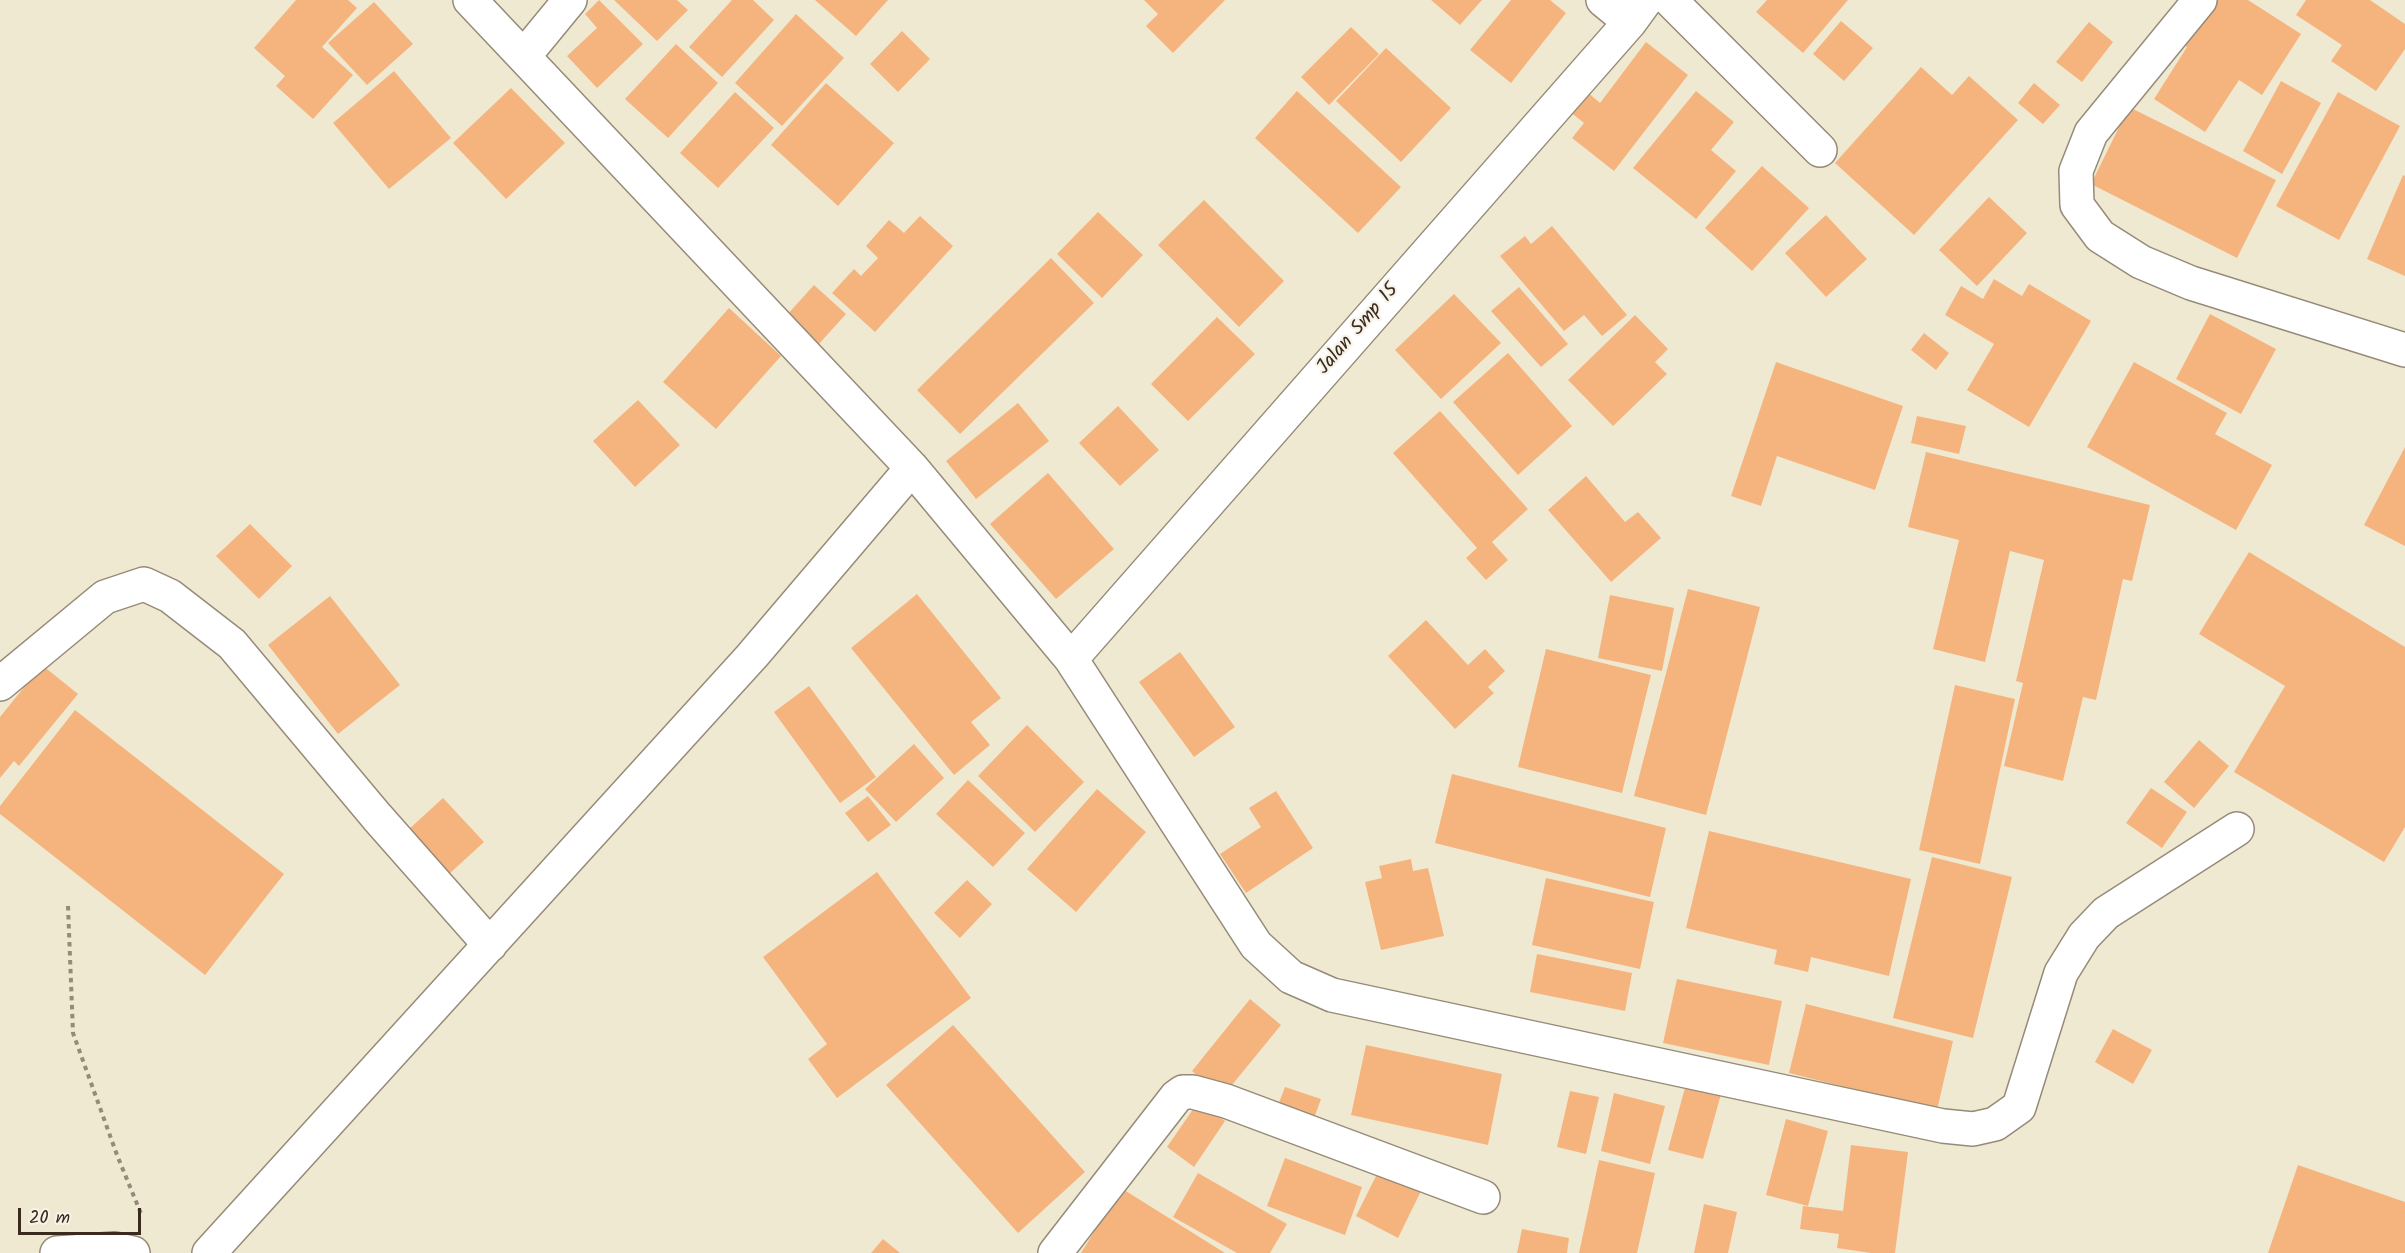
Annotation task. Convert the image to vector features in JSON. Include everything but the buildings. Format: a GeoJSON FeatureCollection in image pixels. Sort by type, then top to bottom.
{"type":"FeatureCollection","features":[{"type":"Feature","properties":{"kind":"street"},"geometry":{"type":"LineString","coordinates":[[470,0],[912,468],[1071,659],[1256,945],[1291,977],[1332,994],[1943,1126],[1973,1129],[1995,1124],[2019,1107],[2061,973],[2084,936],[2106,913],[2237,829]]}},
{"type":"Feature","properties":{"kind":"street"},"geometry":{"type":"LineString","coordinates":[[524,56],[570,0]]}},
{"type":"Feature","properties":{"kind":"street"},"geometry":{"type":"LineString","coordinates":[[1603,0],[1638,11]]}},
{"type":"Feature","properties":{"kind":"street"},"geometry":{"type":"LineString","coordinates":[[1670,0],[1820,150]]}},
{"type":"Feature","properties":{"kind":"street"},"geometry":{"type":"LineString","coordinates":[[2200,0],[2091,133],[2076,171],[2077,205],[2100,236],[2141,262],[2190,283],[2405,350]]}},
{"type":"Feature","properties":{"kind":"street","name":"Jalan Smp 15"},"geometry":{"type":"LineString","coordinates":[[1071,659],[1638,11]]}},
{"type":"Feature","properties":{"kind":"street"},"geometry":{"type":"LineString","coordinates":[[209,1253],[752,656],[912,468]]}},
{"type":"Feature","properties":{"kind":"street"},"geometry":{"type":"LineString","coordinates":[[0,684],[105,597],[144,584],[170,596],[232,644],[377,817],[490,945]]}},
{"type":"Feature","properties":{"kind":"street"},"geometry":{"type":"LineString","coordinates":[[1055,1253],[1176,1097],[1184,1092],[1193,1092],[1226,1101],[1483,1197]]}},
{"type":"Feature","properties":{"kind":"street"},"geometry":{"type":"LineString","coordinates":[[57,1253],[115,1249],[133,1253]]}},
{"type":"Feature","properties":{"kind":"path"},"geometry":{"type":"LineString","coordinates":[[68,906],[73,1033],[143,1220]]}}]}
